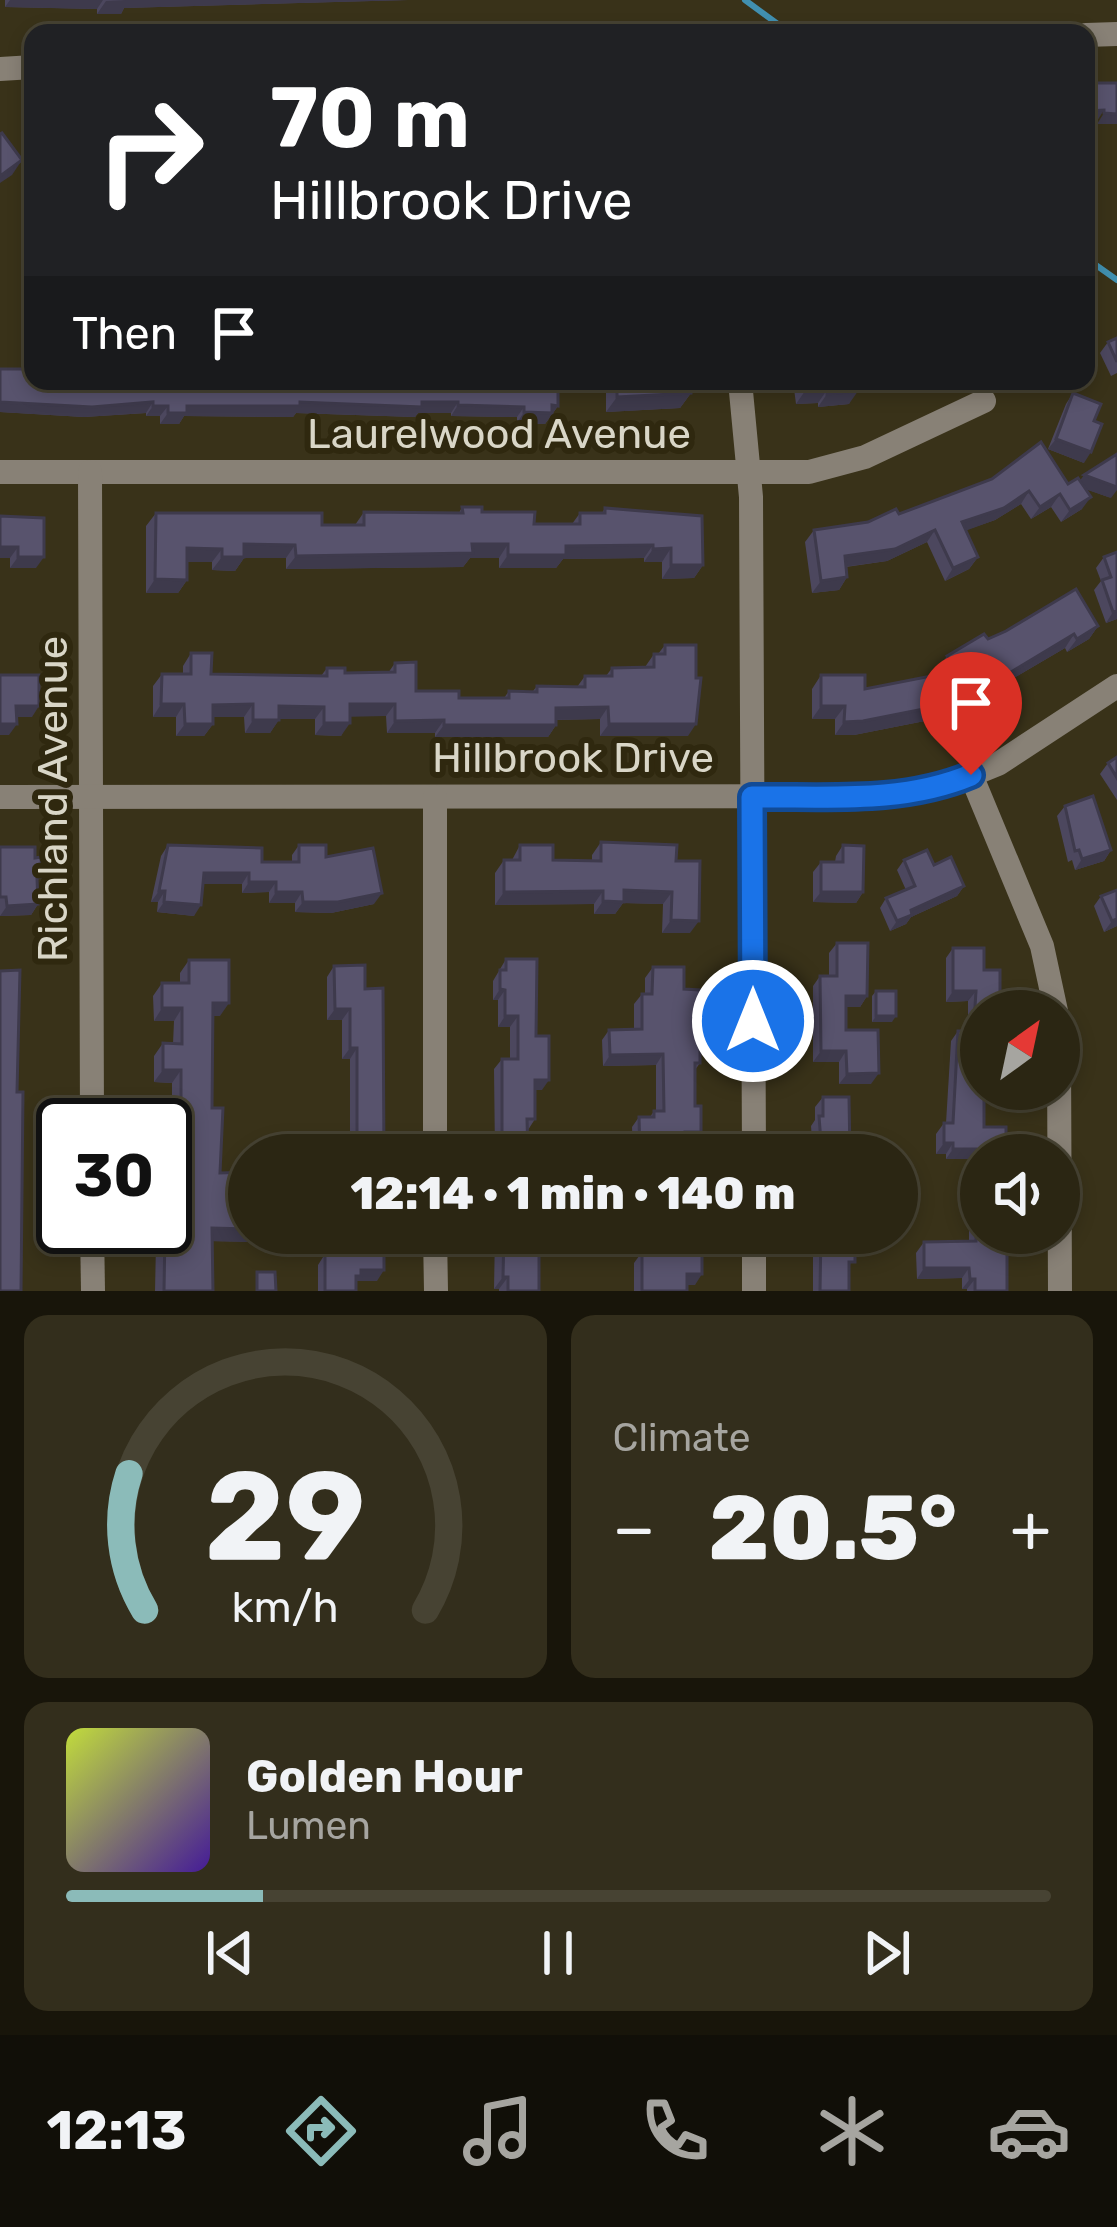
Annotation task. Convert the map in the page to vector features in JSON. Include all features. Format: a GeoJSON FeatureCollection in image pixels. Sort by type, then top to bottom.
{"type":"FeatureCollection","features":[{"type":"Feature","properties":{"kind":"street"},"geometry":{"type":"LineString","coordinates":[[741,390],[749,473],[754,1134]]}},
{"type":"Feature","properties":{"kind":"street","name":"Laurelwood Avenue"},"geometry":{"type":"LineString","coordinates":[[0,472],[809,472],[838,467],[984,401]]}},
{"type":"Feature","properties":{"kind":"street","name":"Richland Avenue"},"geometry":{"type":"LineString","coordinates":[[91,472],[92,1098]]}},
{"type":"Feature","properties":{"kind":"street","name":"Hillbrook Drive"},"geometry":{"type":"LineString","coordinates":[[0,797],[887,796],[944,786],[971,775],[1028,746],[1117,686]]}},
{"type":"Feature","properties":{"kind":"street"},"geometry":{"type":"LineString","coordinates":[[971,775],[1042,946],[1051,990]]}},
{"type":"Feature","properties":{"kind":"street"},"geometry":{"type":"LineString","coordinates":[[435,797],[435,1134]]}},
{"type":"Feature","properties":{"kind":"street"},"geometry":{"type":"LineString","coordinates":[[1059,1110],[1060,1291]]}},
{"type":"Feature","properties":{"kind":"street"},"geometry":{"type":"LineString","coordinates":[[92,1254],[92,1291]]}},
{"type":"Feature","properties":{"kind":"street"},"geometry":{"type":"LineString","coordinates":[[435,1254],[436,1291]]}},
{"type":"Feature","properties":{"kind":"street"},"geometry":{"type":"LineString","coordinates":[[754,1254],[754,1291]]}},
{"type":"Feature","properties":{"kind":"building"},"geometry":{"type":"Polygon","coordinates":[[[1095,83],[1117,83],[1117,114],[1095,110],[1095,83]]]}},
{"type":"Feature","properties":{"kind":"building"},"geometry":{"type":"Polygon","coordinates":[[[0,134],[22,160],[0,176],[0,134]]]}},
{"type":"Feature","properties":{"kind":"building"},"geometry":{"type":"Polygon","coordinates":[[[1117,338],[1117,362],[1108,342],[1117,338]]]}},
{"type":"Feature","properties":{"kind":"building"},"geometry":{"type":"Polygon","coordinates":[[[0,369],[24,369],[24,390],[558,390],[558,406],[552,405],[552,413],[458,402],[422,402],[422,407],[300,402],[300,406],[187,406],[187,413],[168,413],[168,406],[153,406],[153,402],[92,407],[0,402],[0,369]]]}},
{"type":"Feature","properties":{"kind":"building"},"geometry":{"type":"Polygon","coordinates":[[[617,390],[691,390],[691,393],[617,397],[617,390]]]}},
{"type":"Feature","properties":{"kind":"building"},"geometry":{"type":"Polygon","coordinates":[[[1073,393],[1101,404],[1094,421],[1102,424],[1091,452],[1056,439],[1073,393]]]}},
{"type":"Feature","properties":{"kind":"building"},"geometry":{"type":"Polygon","coordinates":[[[1041,442],[1068,484],[1078,478],[1091,497],[1070,510],[1060,494],[1040,507],[1029,491],[1004,508],[962,522],[978,557],[953,568],[935,530],[895,549],[845,556],[847,577],[821,581],[814,530],[868,522],[896,509],[899,514],[992,479],[1041,442]]]}},
{"type":"Feature","properties":{"kind":"building"},"geometry":{"type":"Polygon","coordinates":[[[1117,454],[1117,487],[1084,475],[1117,454]]]}},
{"type":"Feature","properties":{"kind":"building"},"geometry":{"type":"Polygon","coordinates":[[[462,507],[482,507],[482,512],[535,512],[534,524],[580,524],[580,513],[605,513],[605,508],[702,516],[703,565],[671,565],[671,548],[653,549],[653,545],[566,546],[566,555],[508,555],[508,544],[472,544],[473,553],[296,556],[295,545],[244,544],[244,557],[222,557],[222,549],[187,548],[187,580],[155,579],[156,513],[322,513],[322,525],[364,525],[364,512],[463,513],[462,507]]]}},
{"type":"Feature","properties":{"kind":"building"},"geometry":{"type":"Polygon","coordinates":[[[0,516],[44,518],[44,557],[18,557],[18,547],[0,547],[0,516]]]}},
{"type":"Feature","properties":{"kind":"building"},"geometry":{"type":"Polygon","coordinates":[[[1117,552],[1117,611],[1113,612],[1102,580],[1111,577],[1104,557],[1117,552]]]}},
{"type":"Feature","properties":{"kind":"building"},"geometry":{"type":"Polygon","coordinates":[[[1076,589],[1098,626],[1077,639],[1074,634],[988,686],[979,673],[942,695],[944,705],[863,721],[844,722],[845,706],[821,706],[821,675],[865,675],[865,689],[957,671],[947,656],[984,634],[988,639],[1006,631],[1076,589]]]}},
{"type":"Feature","properties":{"kind":"building"},"geometry":{"type":"Polygon","coordinates":[[[665,645],[696,645],[696,678],[701,678],[696,724],[609,724],[608,707],[556,708],[556,725],[444,725],[444,720],[395,721],[395,704],[350,704],[350,723],[324,723],[324,707],[279,706],[279,720],[253,720],[253,704],[213,705],[213,724],[185,724],[184,704],[161,704],[162,674],[191,674],[191,653],[212,653],[211,674],[327,676],[327,668],[345,668],[345,673],[395,672],[395,663],[416,662],[416,691],[459,691],[459,698],[509,698],[509,691],[537,692],[537,686],[585,687],[585,676],[612,676],[612,668],[654,667],[654,654],[665,654],[665,645]]]}},
{"type":"Feature","properties":{"kind":"building"},"geometry":{"type":"Polygon","coordinates":[[[0,675],[39,675],[39,706],[16,706],[17,724],[0,724],[0,675]]]}},
{"type":"Feature","properties":{"kind":"building"},"geometry":{"type":"Polygon","coordinates":[[[1117,757],[1117,778],[1108,763],[1117,757]]]}},
{"type":"Feature","properties":{"kind":"building"},"geometry":{"type":"Polygon","coordinates":[[[1093,796],[1111,850],[1082,859],[1079,850],[1075,851],[1065,806],[1093,796]]]}},
{"type":"Feature","properties":{"kind":"building"},"geometry":{"type":"Polygon","coordinates":[[[601,842],[677,845],[676,861],[700,861],[699,921],[671,920],[672,892],[624,890],[624,902],[603,901],[603,891],[504,892],[504,860],[520,860],[520,845],[553,845],[553,860],[601,861],[601,842]]]}},
{"type":"Feature","properties":{"kind":"building"},"geometry":{"type":"Polygon","coordinates":[[[168,845],[262,848],[262,862],[299,862],[299,845],[326,845],[326,857],[373,848],[382,893],[338,902],[303,902],[302,892],[276,892],[276,882],[249,882],[249,873],[204,873],[201,905],[164,902],[165,891],[159,891],[168,845]]]}},
{"type":"Feature","properties":{"kind":"building"},"geometry":{"type":"Polygon","coordinates":[[[843,845],[864,846],[863,892],[821,892],[821,862],[843,862],[843,845]]]}},
{"type":"Feature","properties":{"kind":"building"},"geometry":{"type":"Polygon","coordinates":[[[0,847],[35,847],[35,858],[41,857],[38,904],[7,906],[6,897],[0,897],[0,847]]]}},
{"type":"Feature","properties":{"kind":"building"},"geometry":{"type":"Polygon","coordinates":[[[927,850],[934,865],[951,857],[964,886],[897,921],[886,898],[915,886],[904,860],[927,850]]]}},
{"type":"Feature","properties":{"kind":"building"},"geometry":{"type":"Polygon","coordinates":[[[1117,890],[1117,919],[1112,921],[1101,896],[1117,890]]]}},
{"type":"Feature","properties":{"kind":"building"},"geometry":{"type":"Polygon","coordinates":[[[837,943],[868,943],[867,996],[846,996],[846,1030],[878,1030],[879,1073],[847,1074],[846,1051],[821,1051],[820,976],[837,976],[837,943]]]}},
{"type":"Feature","properties":{"kind":"building"},"geometry":{"type":"Polygon","coordinates":[[[953,948],[984,948],[984,970],[1000,970],[1000,990],[953,991],[953,948]]]}},
{"type":"Feature","properties":{"kind":"building"},"geometry":{"type":"Polygon","coordinates":[[[506,959],[537,959],[536,1036],[549,1036],[549,1080],[535,1080],[535,1119],[527,1119],[527,1134],[502,1134],[502,1059],[518,1059],[518,1016],[505,1016],[505,990],[500,989],[500,970],[506,970],[506,959]]]}},
{"type":"Feature","properties":{"kind":"building"},"geometry":{"type":"Polygon","coordinates":[[[189,960],[229,960],[229,1003],[213,1003],[212,1108],[223,1108],[220,1173],[228,1173],[228,1228],[212,1228],[213,1291],[164,1291],[165,1254],[192,1254],[192,1098],[181,1098],[181,1070],[163,1070],[163,1043],[182,1044],[182,1008],[162,1008],[162,983],[189,983],[189,960]]]}},
{"type":"Feature","properties":{"kind":"building"},"geometry":{"type":"Polygon","coordinates":[[[365,965],[365,989],[383,988],[384,1134],[357,1134],[357,1048],[350,1048],[350,1009],[335,1009],[334,966],[365,965]]]}},
{"type":"Feature","properties":{"kind":"building"},"geometry":{"type":"Polygon","coordinates":[[[653,967],[684,967],[684,989],[700,990],[695,1106],[701,1106],[701,1132],[639,1134],[639,1117],[664,1111],[663,1054],[610,1055],[609,1030],[642,1029],[642,994],[652,994],[653,967]]]}},
{"type":"Feature","properties":{"kind":"building"},"geometry":{"type":"Polygon","coordinates":[[[20,970],[21,1291],[0,1291],[0,971],[20,970]]]}},
{"type":"Feature","properties":{"kind":"building"},"geometry":{"type":"Polygon","coordinates":[[[876,991],[896,991],[896,1016],[876,1016],[876,991]]]}},
{"type":"Feature","properties":{"kind":"building"},"geometry":{"type":"Polygon","coordinates":[[[960,1031],[960,1110],[984,1110],[984,1127],[1006,1127],[1006,1134],[960,1134],[960,1149],[953,1149],[953,1143],[944,1143],[944,1123],[953,1123],[960,1031]]]}},
{"type":"Feature","properties":{"kind":"building"},"geometry":{"type":"Polygon","coordinates":[[[823,1097],[849,1097],[850,1134],[820,1134],[819,1116],[823,1116],[823,1097]]]}},
{"type":"Feature","properties":{"kind":"building"},"geometry":{"type":"Polygon","coordinates":[[[960,1241],[960,1254],[1007,1254],[1007,1291],[975,1291],[969,1268],[924,1268],[924,1242],[960,1241]]]}},
{"type":"Feature","properties":{"kind":"building"},"geometry":{"type":"Polygon","coordinates":[[[325,1254],[384,1254],[384,1270],[361,1270],[356,1291],[325,1291],[325,1254]]]}},
{"type":"Feature","properties":{"kind":"building"},"geometry":{"type":"Polygon","coordinates":[[[504,1254],[539,1254],[539,1291],[508,1291],[508,1277],[503,1277],[504,1254]]]}},
{"type":"Feature","properties":{"kind":"building"},"geometry":{"type":"Polygon","coordinates":[[[642,1254],[702,1254],[702,1274],[687,1274],[687,1291],[642,1291],[642,1254]]]}},
{"type":"Feature","properties":{"kind":"building"},"geometry":{"type":"Polygon","coordinates":[[[821,1254],[855,1254],[855,1262],[849,1262],[849,1291],[820,1291],[821,1254]]]}},
{"type":"Feature","properties":{"kind":"building"},"geometry":{"type":"Polygon","coordinates":[[[257,1272],[275,1272],[276,1291],[257,1291],[257,1272]]]}},
{"type":"Feature","properties":{"kind":"waterway"},"geometry":{"type":"LineString","coordinates":[[745,0],[778,24]]}},
{"type":"Feature","properties":{"kind":"waterway"},"geometry":{"type":"LineString","coordinates":[[1095,264],[1117,280]]}},
{"type":"Feature","properties":{"kind":"route"},"geometry":{"type":"LineString","coordinates":[[753,1021],[752,797],[887,796],[944,786],[971,775]]}}]}
